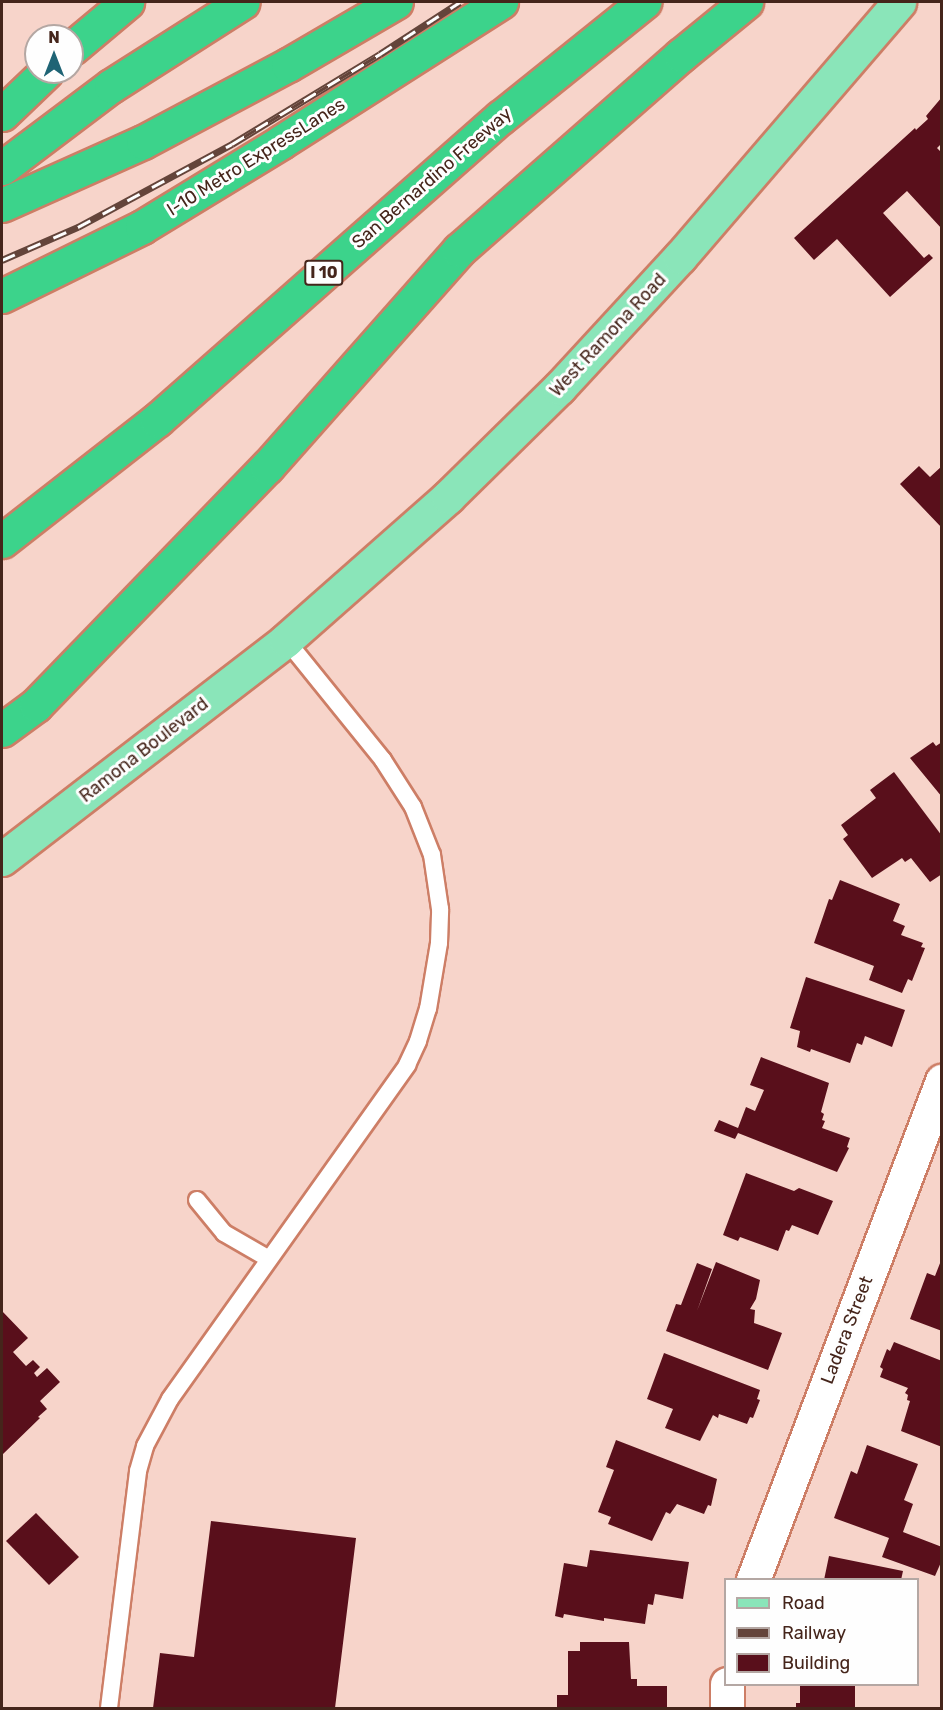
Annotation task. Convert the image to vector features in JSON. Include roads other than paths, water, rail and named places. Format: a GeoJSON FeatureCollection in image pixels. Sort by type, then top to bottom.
{"type":"FeatureCollection","features":[{"type":"Feature","properties":{"kind":"highway"},"geometry":{"type":"LineString","coordinates":[[84,38],[127,2]]}},
{"type":"Feature","properties":{"kind":"highway"},"geometry":{"type":"LineString","coordinates":[[2,168],[111,86],[243,2]]}},
{"type":"Feature","properties":{"kind":"highway"},"geometry":{"type":"LineString","coordinates":[[8,202],[143,142],[288,65],[396,2]]}},
{"type":"Feature","properties":{"kind":"highway","name":"I-10 Metro ExpressLanes"},"geometry":{"type":"LineString","coordinates":[[2,296],[142,227],[501,2]]}},
{"type":"Feature","properties":{"kind":"highway","name":"San Bernardino Freeway"},"geometry":{"type":"LineString","coordinates":[[2,541],[157,420],[501,117],[644,2]]}},
{"type":"Feature","properties":{"kind":"highway"},"geometry":{"type":"LineString","coordinates":[[2,744],[36,705],[267,467],[459,250],[681,55],[746,2]]}},
{"type":"Feature","properties":{"kind":"highway"},"geometry":{"type":"LineString","coordinates":[[2,114],[33,84]]}},
{"type":"Feature","properties":{"kind":"highway"},"geometry":{"type":"LineString","coordinates":[[2,730],[36,705]]}},
{"type":"Feature","properties":{"kind":"main road","name":"West Ramona Road"},"geometry":{"type":"LineString","coordinates":[[286,640],[440,504],[559,388],[681,257],[899,2]]}},
{"type":"Feature","properties":{"kind":"main road","name":"Ramona Boulevard"},"geometry":{"type":"LineString","coordinates":[[2,859],[286,640]]}},
{"type":"Feature","properties":{"kind":"street","name":"Ladera Street"},"geometry":{"type":"LineString","coordinates":[[754,1578],[942,1081]]}},
{"type":"Feature","properties":{"kind":"street"},"geometry":{"type":"LineString","coordinates":[[727,1686],[727,1708]]}},
{"type":"Feature","properties":{"kind":"lane"},"geometry":{"type":"LineString","coordinates":[[109,1708],[138,1471],[145,1446],[170,1399],[407,1065],[428,1009],[439,943],[440,909],[432,855],[413,807],[383,760],[286,640]]}},
{"type":"Feature","properties":{"kind":"lane"},"geometry":{"type":"LineString","coordinates":[[197,1200],[224,1233],[269,1259]]}},
{"type":"Feature","properties":{"kind":"railway"},"geometry":{"type":"LineString","coordinates":[[2,260],[78,227],[232,144],[380,54],[460,2]]}}]}
